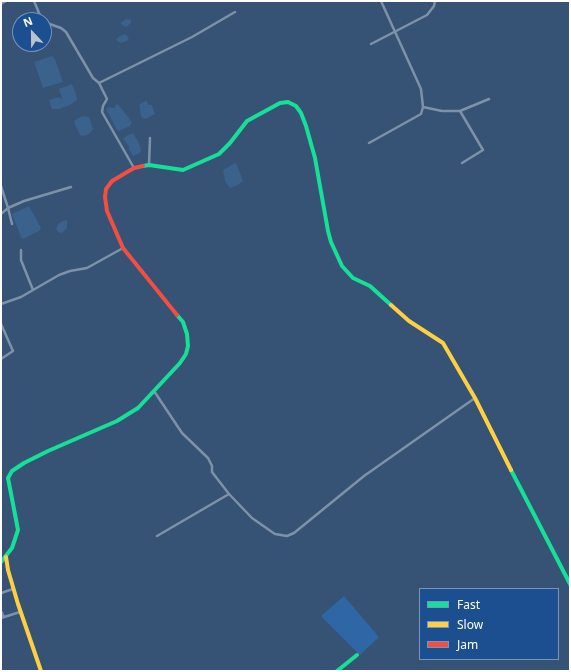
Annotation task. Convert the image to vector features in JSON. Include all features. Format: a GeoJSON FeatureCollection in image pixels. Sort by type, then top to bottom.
{"type":"FeatureCollection","features":[{"type":"Feature","properties":{"kind":"street"},"geometry":{"type":"LineString","coordinates":[[1,4],[6,1]]}},
{"type":"Feature","properties":{"kind":"street"},"geometry":{"type":"LineString","coordinates":[[34,1],[39,12]]}},
{"type":"Feature","properties":{"kind":"street"},"geometry":{"type":"LineString","coordinates":[[369,143],[421,114],[423,107],[421,89],[381,1]]}},
{"type":"Feature","properties":{"kind":"street"},"geometry":{"type":"LineString","coordinates":[[371,44],[427,15],[434,6],[435,1]]}},
{"type":"Feature","properties":{"kind":"street"},"geometry":{"type":"LineString","coordinates":[[100,83],[192,37],[235,12]]}},
{"type":"Feature","properties":{"kind":"street"},"geometry":{"type":"LineString","coordinates":[[52,25],[66,32],[93,78],[100,83],[107,99],[103,106],[102,112],[134,168]]}},
{"type":"Feature","properties":{"kind":"street"},"geometry":{"type":"LineString","coordinates":[[423,107],[442,111],[460,111],[489,99]]}},
{"type":"Feature","properties":{"kind":"street"},"geometry":{"type":"LineString","coordinates":[[1,562],[12,548],[18,530],[8,478],[12,471],[48,451],[117,421],[138,408],[180,363],[188,346],[187,334],[183,322],[123,248],[107,211],[105,197],[106,189],[112,181],[134,168],[149,166],[183,170],[200,164],[219,154],[230,143],[247,121],[280,103],[288,102],[296,106],[301,113],[311,141],[328,232],[342,266],[353,278],[370,286],[408,321],[443,343],[475,398],[570,584]]}},
{"type":"Feature","properties":{"kind":"street"},"geometry":{"type":"LineString","coordinates":[[460,111],[483,150],[462,163]]}},
{"type":"Feature","properties":{"kind":"street"},"geometry":{"type":"LineString","coordinates":[[149,166],[150,138]]}},
{"type":"Feature","properties":{"kind":"street"},"geometry":{"type":"LineString","coordinates":[[1,186],[12,224]]}},
{"type":"Feature","properties":{"kind":"street"},"geometry":{"type":"LineString","coordinates":[[1,214],[8,208],[24,201],[71,187]]}},
{"type":"Feature","properties":{"kind":"street"},"geometry":{"type":"LineString","coordinates":[[1,304],[33,290],[59,275],[70,271],[87,268],[123,248]]}},
{"type":"Feature","properties":{"kind":"street"},"geometry":{"type":"LineString","coordinates":[[21,250],[21,260],[33,290]]}},
{"type":"Feature","properties":{"kind":"street"},"geometry":{"type":"LineString","coordinates":[[1,324],[13,351],[1,358]]}},
{"type":"Feature","properties":{"kind":"street"},"geometry":{"type":"LineString","coordinates":[[154,391],[182,433],[208,458],[212,466],[212,472],[229,494],[252,518],[272,532],[281,535],[290,535],[300,528],[364,476],[475,398]]}},
{"type":"Feature","properties":{"kind":"street"},"geometry":{"type":"LineString","coordinates":[[157,536],[229,494]]}},
{"type":"Feature","properties":{"kind":"street"},"geometry":{"type":"LineString","coordinates":[[6,557],[8,570],[20,612],[41,671]]}},
{"type":"Feature","properties":{"kind":"street"},"geometry":{"type":"LineString","coordinates":[[1,593],[13,589]]}},
{"type":"Feature","properties":{"kind":"street"},"geometry":{"type":"LineString","coordinates":[[1,611],[2,618],[20,612]]}},
{"type":"Feature","properties":{"kind":"street"},"geometry":{"type":"LineString","coordinates":[[337,671],[357,655]]}},
{"type":"Feature","properties":{"kind":"shaded area"},"geometry":{"type":"Polygon","coordinates":[[[124,20],[131,20],[131,23],[126,27],[122,25],[121,23],[124,20]]]}},
{"type":"Feature","properties":{"kind":"shaded area"},"geometry":{"type":"Polygon","coordinates":[[[125,34],[129,38],[127,41],[120,43],[117,41],[116,39],[125,34]]]}},
{"type":"Feature","properties":{"kind":"shaded area"},"geometry":{"type":"Polygon","coordinates":[[[52,56],[55,59],[63,82],[43,88],[34,62],[52,56]]]}},
{"type":"Feature","properties":{"kind":"shaded area"},"geometry":{"type":"Polygon","coordinates":[[[72,84],[77,100],[70,105],[59,109],[52,109],[49,100],[59,97],[61,99],[59,89],[72,84]]]}},
{"type":"Feature","properties":{"kind":"shaded area"},"geometry":{"type":"Polygon","coordinates":[[[146,100],[149,105],[152,105],[155,114],[146,119],[141,116],[139,105],[146,100]]]}},
{"type":"Feature","properties":{"kind":"shaded area"},"geometry":{"type":"Polygon","coordinates":[[[118,104],[132,122],[130,126],[119,131],[117,130],[106,109],[109,107],[115,108],[115,105],[118,104]]]}},
{"type":"Feature","properties":{"kind":"shaded area"},"geometry":{"type":"Polygon","coordinates":[[[82,116],[89,117],[93,129],[89,134],[83,136],[80,135],[74,122],[82,116]]]}},
{"type":"Feature","properties":{"kind":"shaded area"},"geometry":{"type":"Polygon","coordinates":[[[133,133],[141,150],[140,153],[133,156],[129,146],[123,139],[133,133]]]}},
{"type":"Feature","properties":{"kind":"shaded area"},"geometry":{"type":"Polygon","coordinates":[[[235,163],[243,181],[230,188],[225,181],[223,170],[235,163]]]}},
{"type":"Feature","properties":{"kind":"shaded area"},"geometry":{"type":"Polygon","coordinates":[[[29,206],[41,228],[39,231],[23,239],[12,214],[29,206]]]}},
{"type":"Feature","properties":{"kind":"shaded area"},"geometry":{"type":"Polygon","coordinates":[[[67,220],[67,228],[62,233],[58,232],[56,229],[58,224],[67,220]]]}},
{"type":"Feature","properties":{"kind":"shaded area"},"geometry":{"type":"Polygon","coordinates":[[[344,596],[379,637],[360,655],[321,616],[344,596]]]}},
{"type":"Feature","properties":{"kind":"traffic: fast"},"geometry":{"type":"LineString","coordinates":[[143,166],[149,165],[183,170],[219,154],[230,143],[247,121],[280,103],[288,102],[296,106],[301,113],[306,126],[315,158],[328,231],[331,242],[342,266],[353,278],[370,286],[391,305]]}},
{"type":"Feature","properties":{"kind":"traffic: fast"},"geometry":{"type":"LineString","coordinates":[[1,562],[12,548],[18,530],[8,478],[12,471],[48,451],[117,421],[138,408],[180,363],[186,354],[188,346],[187,334],[183,322],[177,315]]}},
{"type":"Feature","properties":{"kind":"traffic: fast"},"geometry":{"type":"LineString","coordinates":[[511,470],[570,584]]}},
{"type":"Feature","properties":{"kind":"traffic: fast"},"geometry":{"type":"LineString","coordinates":[[337,671],[357,655]]}},
{"type":"Feature","properties":{"kind":"traffic: slow"},"geometry":{"type":"LineString","coordinates":[[391,305],[409,321],[443,343],[475,398],[511,470]]}},
{"type":"Feature","properties":{"kind":"traffic: slow"},"geometry":{"type":"LineString","coordinates":[[6,557],[8,570],[18,604],[41,671]]}},
{"type":"Feature","properties":{"kind":"traffic: jam"},"geometry":{"type":"LineString","coordinates":[[143,166],[134,168],[112,181],[106,189],[105,197],[107,211],[123,248],[177,315]]}}]}
